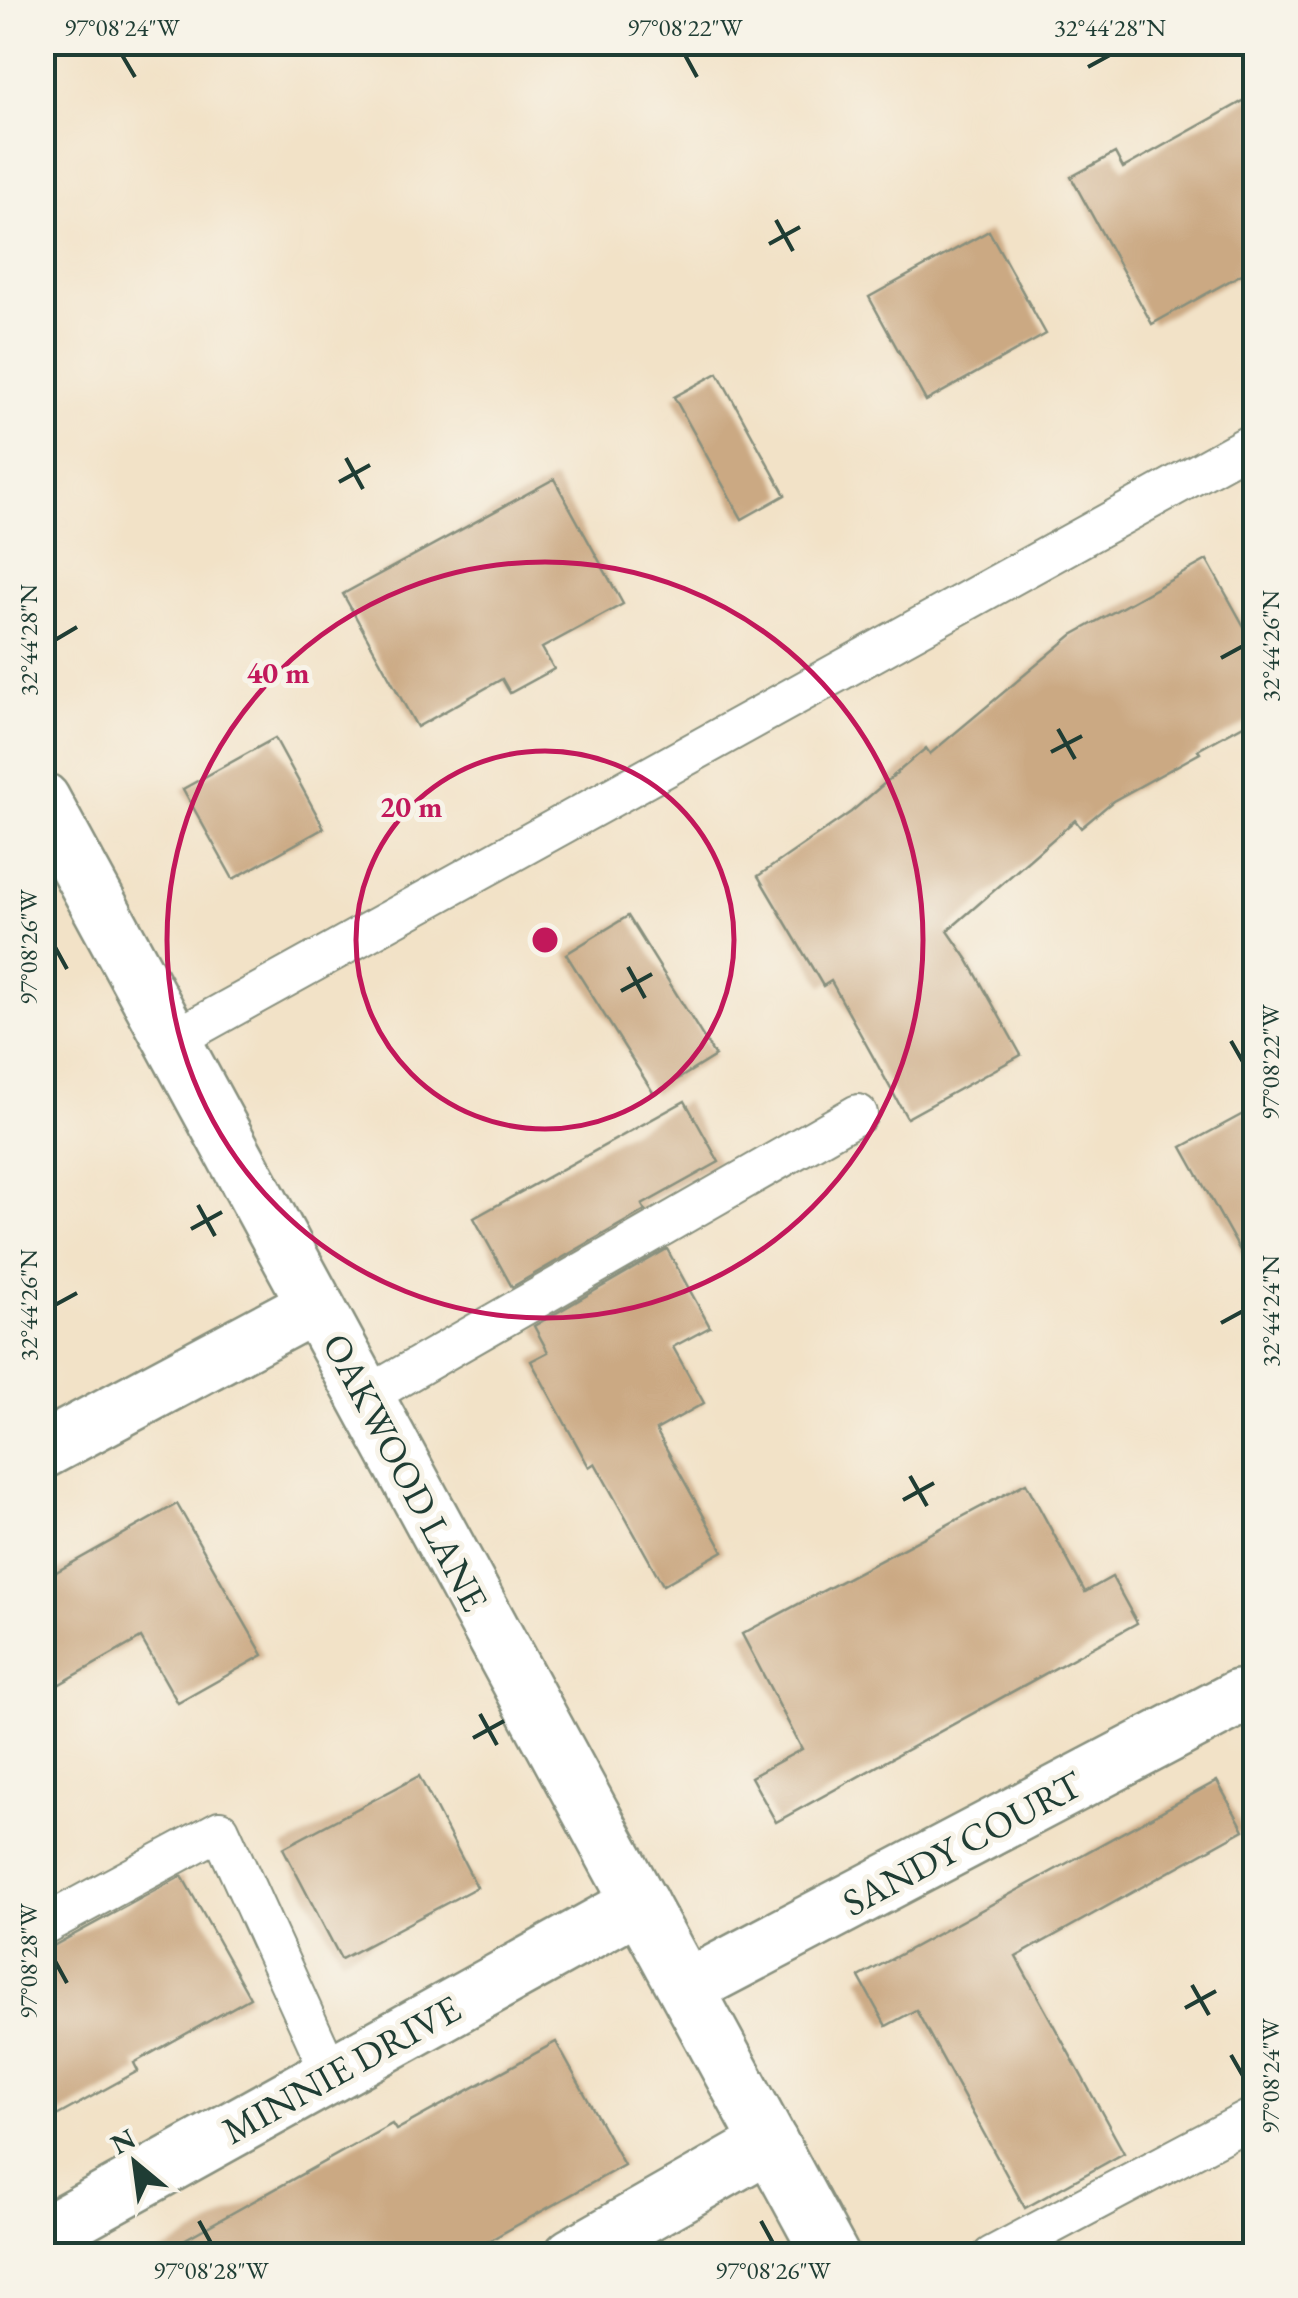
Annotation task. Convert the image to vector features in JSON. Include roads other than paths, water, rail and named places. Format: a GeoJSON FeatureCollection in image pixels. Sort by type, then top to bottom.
{"type":"FeatureCollection","features":[{"type":"Feature","properties":{"kind":"street","name":"OAKWOOD LANE"},"geometry":{"type":"LineString","coordinates":[[42,800],[831,2256]]}},
{"type":"Feature","properties":{"kind":"street"},"geometry":{"type":"LineString","coordinates":[[42,1451],[316,1305]]}},
{"type":"Feature","properties":{"kind":"street","name":"SANDY COURT"},"geometry":{"type":"LineString","coordinates":[[686,1988],[1238,1698]]}},
{"type":"Feature","properties":{"kind":"street","name":"MINNIE DRIVE"},"geometry":{"type":"LineString","coordinates":[[42,2235],[640,1903]]}},
{"type":"Feature","properties":{"kind":"street"},"geometry":{"type":"LineString","coordinates":[[572,2256],[770,2143]]}},
{"type":"Feature","properties":{"kind":"lane"},"geometry":{"type":"LineString","coordinates":[[173,1040],[1256,441]]}},
{"type":"Feature","properties":{"kind":"lane"},"geometry":{"type":"LineString","coordinates":[[365,1397],[858,1114]]}},
{"type":"Feature","properties":{"kind":"lane"},"geometry":{"type":"LineString","coordinates":[[42,1926],[220,1830],[331,2074]]}},
{"type":"Feature","properties":{"kind":"lane"},"geometry":{"type":"LineString","coordinates":[[992,2256],[1256,2116]]}}]}
